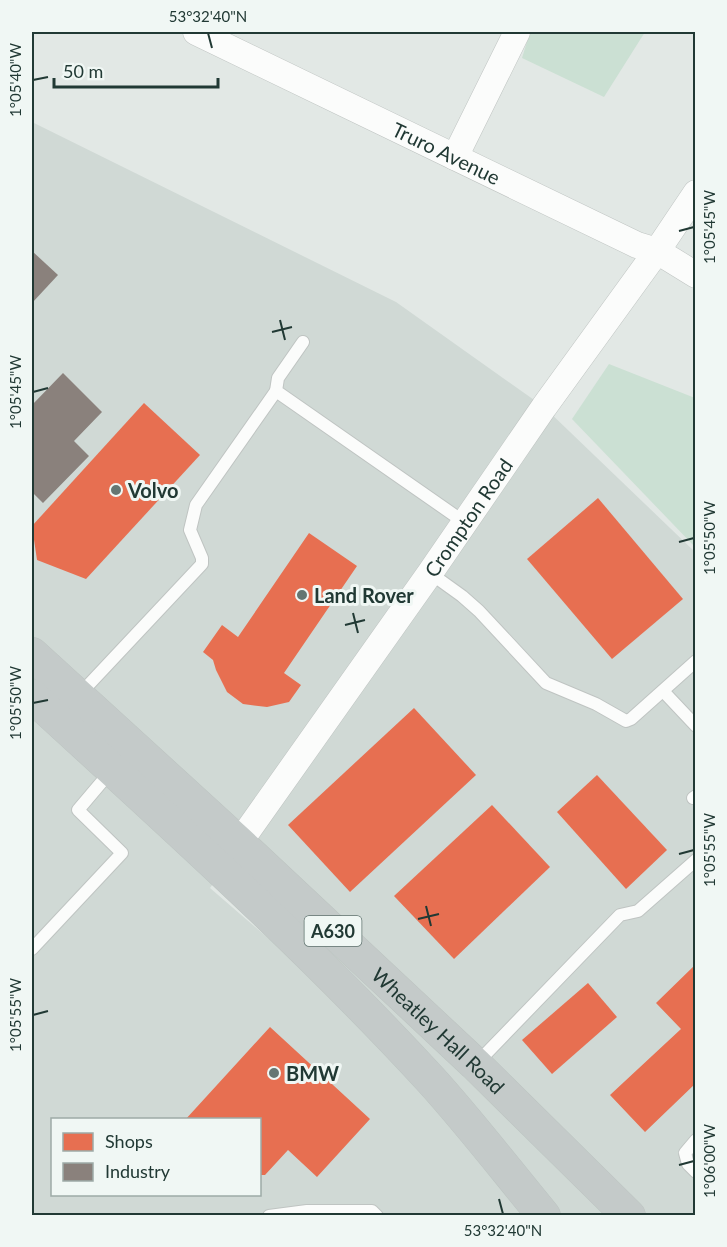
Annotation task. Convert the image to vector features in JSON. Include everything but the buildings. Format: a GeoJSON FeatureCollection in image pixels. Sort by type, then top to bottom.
{"type":"FeatureCollection","features":[{"type":"Feature","properties":{"kind":"highway","name":"Wheatley Hall Road"},"geometry":{"type":"LineString","coordinates":[[32,654],[239,843],[475,1064],[629,1215]]}},
{"type":"Feature","properties":{"kind":"highway","name":"Wheatley Hall Road"},"geometry":{"type":"LineString","coordinates":[[32,696],[222,871],[333,978],[432,1081],[544,1215]]}},
{"type":"Feature","properties":{"kind":"street","name":"Truro Avenue"},"geometry":{"type":"LineString","coordinates":[[196,32],[637,244],[657,251],[696,275]]}},
{"type":"Feature","properties":{"kind":"street"},"geometry":{"type":"LineString","coordinates":[[455,157],[518,32]]}},
{"type":"Feature","properties":{"kind":"street","name":"Crompton Road"},"geometry":{"type":"LineString","coordinates":[[239,843],[696,193]]}},
{"type":"Feature","properties":{"kind":"lane"},"geometry":{"type":"LineString","coordinates":[[78,696],[202,564],[202,558],[190,530],[196,505],[276,391],[278,378],[303,342]]}},
{"type":"Feature","properties":{"kind":"lane"},"geometry":{"type":"LineString","coordinates":[[276,391],[464,522]]}},
{"type":"Feature","properties":{"kind":"lane"},"geometry":{"type":"LineString","coordinates":[[430,573],[479,611],[546,683],[626,721],[696,661]]}},
{"type":"Feature","properties":{"kind":"lane"},"geometry":{"type":"LineString","coordinates":[[663,691],[696,726]]}},
{"type":"Feature","properties":{"kind":"lane"},"geometry":{"type":"LineString","coordinates":[[32,949],[122,853],[78,810],[112,770]]}},
{"type":"Feature","properties":{"kind":"lane"},"geometry":{"type":"LineString","coordinates":[[475,1064],[620,915],[638,911],[696,860]]}},
{"type":"Feature","properties":{"kind":"lane"},"geometry":{"type":"LineString","coordinates":[[696,1140],[684,1153],[688,1164],[696,1172]]}},
{"type":"Feature","properties":{"kind":"lane"},"geometry":{"type":"LineString","coordinates":[[268,1215],[307,1210],[372,1211],[377,1215]]}},
{"type":"Feature","properties":{"kind":"shaded area"},"geometry":{"type":"Polygon","coordinates":[[[32,122],[396,302],[544,407],[695,552],[695,1215],[32,1215],[32,122]],[[222,871],[210,888],[320,983],[222,871]]]}},
{"type":"Feature","properties":{"kind":"green space"},"geometry":{"type":"Polygon","coordinates":[[[530,32],[645,32],[604,97],[522,58],[530,32]]]}},
{"type":"Feature","properties":{"kind":"green space"},"geometry":{"type":"Polygon","coordinates":[[[609,364],[695,398],[695,547],[572,419],[609,364]]]}},
{"type":"Feature","properties":{"kind":"place","name":"Volvo"},"geometry":{"type":"Point","coordinates":[116,490]}},
{"type":"Feature","properties":{"kind":"place","name":"Land Rover"},"geometry":{"type":"Point","coordinates":[302,595]}},
{"type":"Feature","properties":{"kind":"place","name":"BMW"},"geometry":{"type":"Point","coordinates":[274,1073]}}]}
